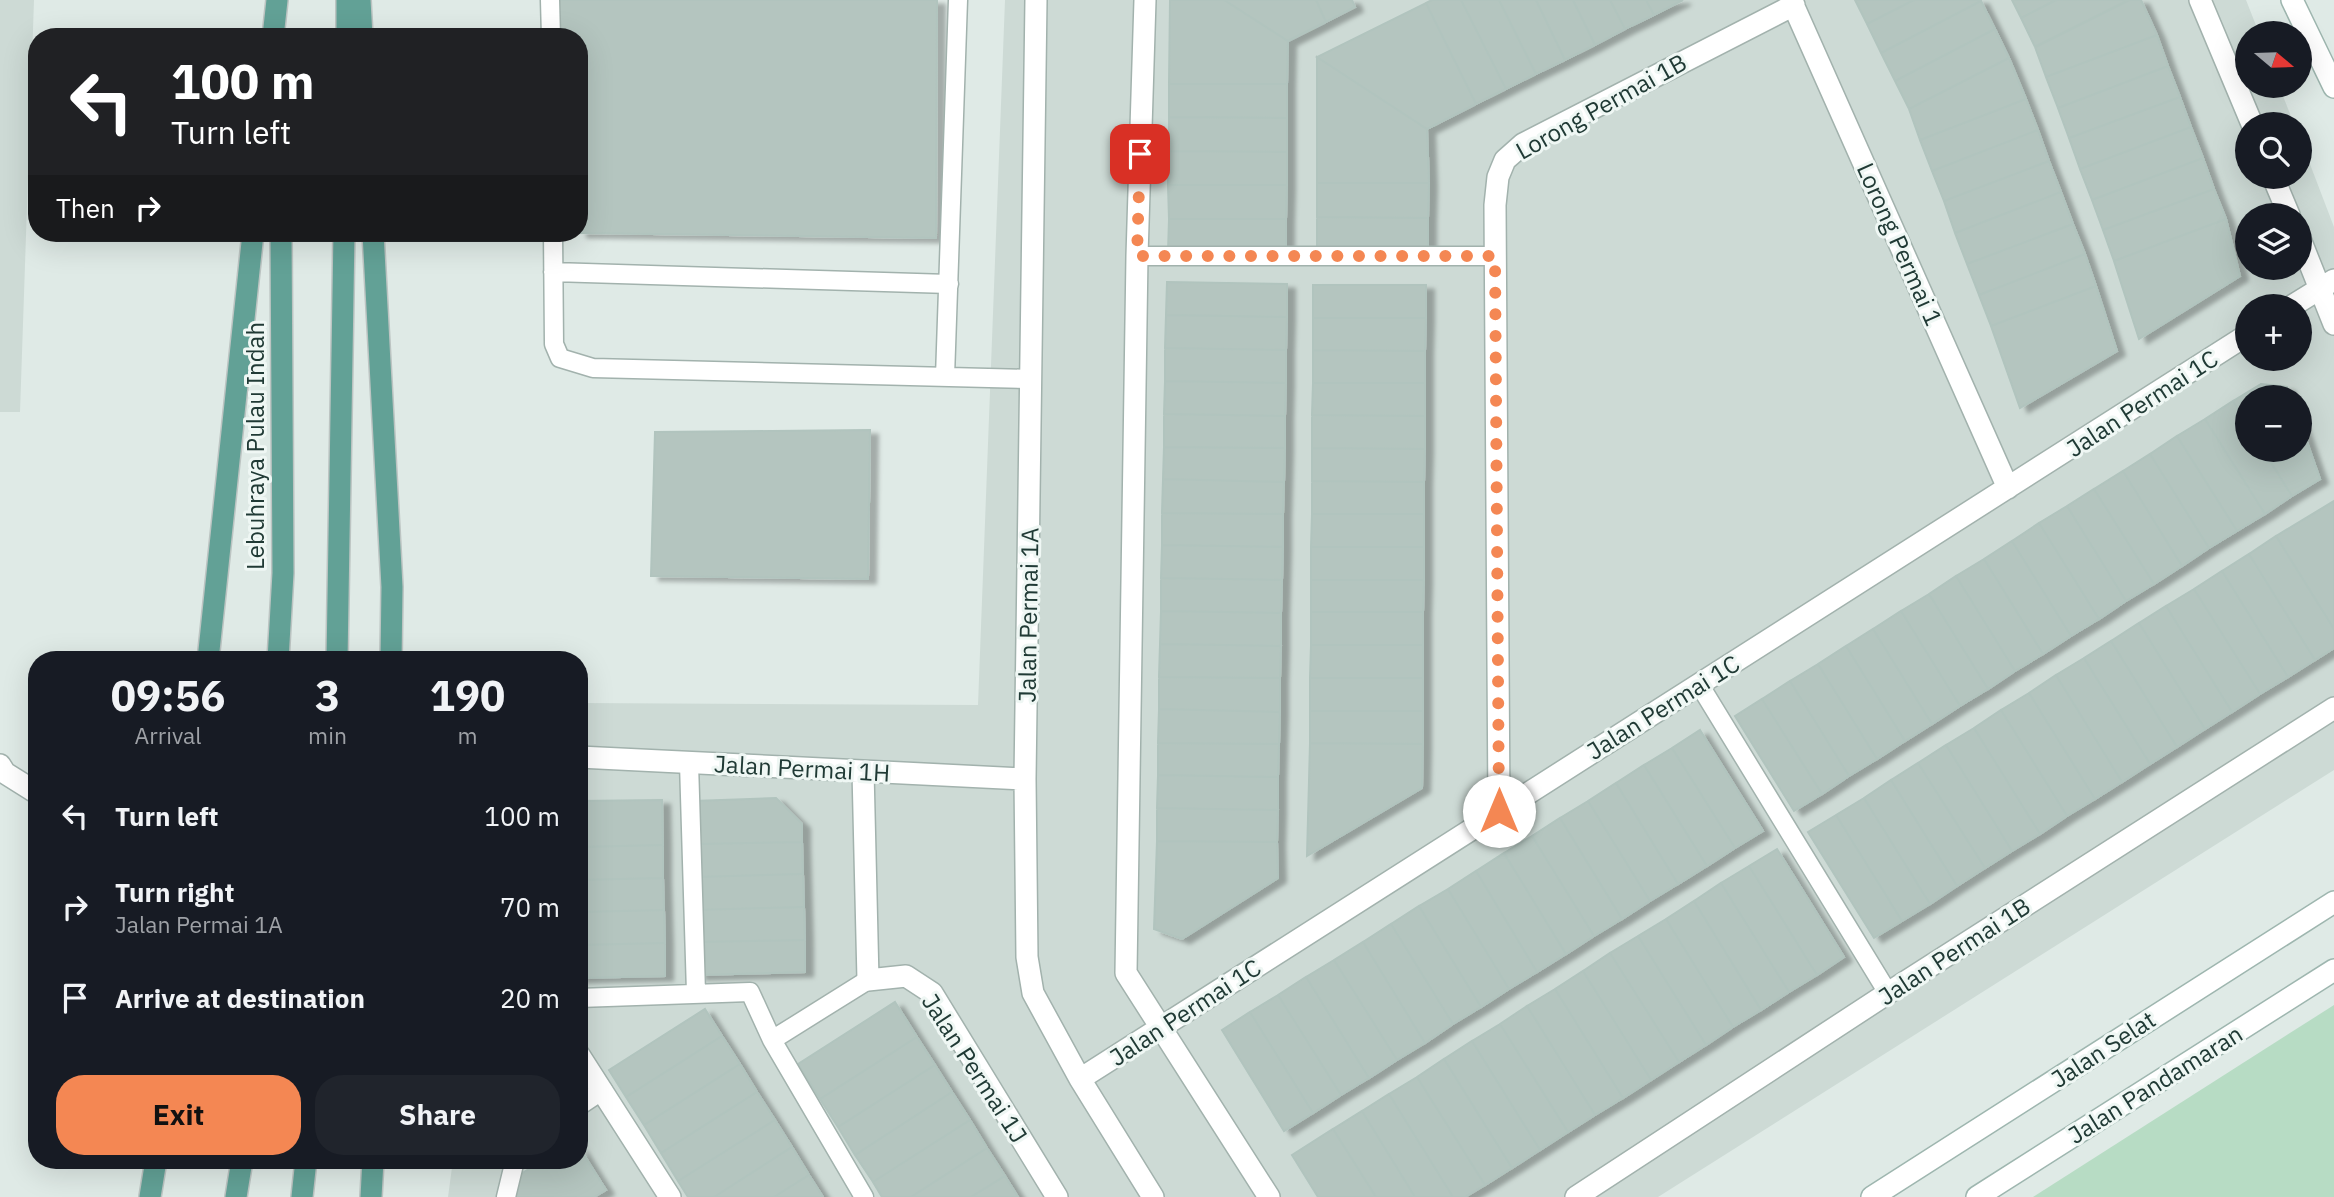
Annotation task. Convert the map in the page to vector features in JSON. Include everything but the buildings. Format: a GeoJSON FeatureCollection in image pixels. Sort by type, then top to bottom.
{"type":"FeatureCollection","features":[{"type":"Feature","properties":{"kind":"main road"},"geometry":{"type":"LineString","coordinates":[[274,28],[278,0]]}},
{"type":"Feature","properties":{"kind":"main road"},"geometry":{"type":"LineString","coordinates":[[278,0],[279,28]]}},
{"type":"Feature","properties":{"kind":"main road"},"geometry":{"type":"LineString","coordinates":[[347,0],[347,28]]}},
{"type":"Feature","properties":{"kind":"main road"},"geometry":{"type":"LineString","coordinates":[[360,0],[362,28]]}},
{"type":"Feature","properties":{"kind":"main road"},"geometry":{"type":"LineString","coordinates":[[209,651],[252,242]]}},
{"type":"Feature","properties":{"kind":"main road","name":"Lebuhraya Pulau Indah"},"geometry":{"type":"LineString","coordinates":[[279,651],[283,573],[281,242]]}},
{"type":"Feature","properties":{"kind":"main road"},"geometry":{"type":"LineString","coordinates":[[337,651],[344,242]]}},
{"type":"Feature","properties":{"kind":"main road"},"geometry":{"type":"LineString","coordinates":[[374,242],[393,587],[391,651]]}},
{"type":"Feature","properties":{"kind":"main road"},"geometry":{"type":"LineString","coordinates":[[149,1197],[154,1169]]}},
{"type":"Feature","properties":{"kind":"main road"},"geometry":{"type":"LineString","coordinates":[[236,1197],[241,1169]]}},
{"type":"Feature","properties":{"kind":"main road"},"geometry":{"type":"LineString","coordinates":[[302,1197],[305,1169]]}},
{"type":"Feature","properties":{"kind":"main road"},"geometry":{"type":"LineString","coordinates":[[371,1197],[373,1169]]}},
{"type":"Feature","properties":{"kind":"street","name":"Jalan Permai 1A"},"geometry":{"type":"LineString","coordinates":[[1036,0],[1025,779],[1027,957],[1033,993],[1080,1079],[1153,1197]]}},
{"type":"Feature","properties":{"kind":"street"},"geometry":{"type":"LineString","coordinates":[[1145,0],[1137,256],[1126,973],[1269,1197]]}},
{"type":"Feature","properties":{"kind":"street"},"geometry":{"type":"LineString","coordinates":[[2200,0],[2247,112]]}},
{"type":"Feature","properties":{"kind":"street"},"geometry":{"type":"LineString","coordinates":[[2292,0],[2334,87]]}},
{"type":"Feature","properties":{"kind":"street","name":"Lorong Permai 1B"},"geometry":{"type":"LineString","coordinates":[[1499,811],[1495,256],[1498,177],[1505,160],[1523,144],[1796,2]]}},
{"type":"Feature","properties":{"kind":"street","name":"Lorong Permai 1"},"geometry":{"type":"LineString","coordinates":[[1796,2],[2008,488]]}},
{"type":"Feature","properties":{"kind":"street"},"geometry":{"type":"LineString","coordinates":[[2312,259],[2327,284],[2334,324]]}},
{"type":"Feature","properties":{"kind":"street"},"geometry":{"type":"LineString","coordinates":[[2311,294],[2327,284]]}},
{"type":"Feature","properties":{"kind":"street","name":"Jalan Permai 1C"},"geometry":{"type":"LineString","coordinates":[[1080,1079],[2235,343]]}},
{"type":"Feature","properties":{"kind":"street","name":"Jalan Permai 1B"},"geometry":{"type":"LineString","coordinates":[[1576,1197],[1888,993],[2334,708]]}},
{"type":"Feature","properties":{"kind":"street","name":"Jalan Permai 1H"},"geometry":{"type":"LineString","coordinates":[[588,757],[1025,779]]}},
{"type":"Feature","properties":{"kind":"street"},"geometry":{"type":"LineString","coordinates":[[0,765],[5,773],[28,787]]}},
{"type":"Feature","properties":{"kind":"street"},"geometry":{"type":"LineString","coordinates":[[863,771],[868,980]]}},
{"type":"Feature","properties":{"kind":"street","name":"Jalan Selat"},"geometry":{"type":"LineString","coordinates":[[1872,1197],[2334,902]]}},
{"type":"Feature","properties":{"kind":"street","name":"Jalan Pandamaran"},"geometry":{"type":"LineString","coordinates":[[1977,1197],[2334,970]]}},
{"type":"Feature","properties":{"kind":"street","name":"Jalan Permai 1J"},"geometry":{"type":"LineString","coordinates":[[868,980],[906,976],[932,993],[1058,1197]]}},
{"type":"Feature","properties":{"kind":"street"},"geometry":{"type":"LineString","coordinates":[[588,1068],[670,1197]]}},
{"type":"Feature","properties":{"kind":"lane"},"geometry":{"type":"LineString","coordinates":[[550,0],[551,28]]}},
{"type":"Feature","properties":{"kind":"lane"},"geometry":{"type":"LineString","coordinates":[[945,377],[958,0]]}},
{"type":"Feature","properties":{"kind":"lane"},"geometry":{"type":"LineString","coordinates":[[553,242],[554,344],[560,358],[593,368],[1031,379]]}},
{"type":"Feature","properties":{"kind":"lane"},"geometry":{"type":"LineString","coordinates":[[1137,256],[1495,256]]}},
{"type":"Feature","properties":{"kind":"lane"},"geometry":{"type":"LineString","coordinates":[[553,272],[948,284]]}},
{"type":"Feature","properties":{"kind":"lane"},"geometry":{"type":"LineString","coordinates":[[1699,684],[1888,993]]}},
{"type":"Feature","properties":{"kind":"lane"},"geometry":{"type":"LineString","coordinates":[[689,762],[696,993]]}},
{"type":"Feature","properties":{"kind":"lane"},"geometry":{"type":"LineString","coordinates":[[772,1040],[868,980]]}},
{"type":"Feature","properties":{"kind":"lane"},"geometry":{"type":"LineString","coordinates":[[588,998],[750,992],[772,1040],[864,1197]]}},
{"type":"Feature","properties":{"kind":"lane"},"geometry":{"type":"LineString","coordinates":[[588,1100],[603,1090]]}},
{"type":"Feature","properties":{"kind":"lane"},"geometry":{"type":"LineString","coordinates":[[506,1197],[513,1169]]}},
{"type":"Feature","properties":{"kind":"shaded area"},"geometry":{"type":"Polygon","coordinates":[[[0,0],[34,0],[33,28],[28,28],[28,177],[20,412],[0,412],[0,0]]]}},
{"type":"Feature","properties":{"kind":"shaded area"},"geometry":{"type":"Polygon","coordinates":[[[1005,0],[2246,0],[2254,21],[2235,21],[2235,98],[2284,98],[2289,112],[2235,112],[2235,189],[2312,189],[2312,169],[2334,227],[2334,770],[1658,1197],[448,1197],[452,1169],[588,1169],[588,703],[978,705],[1005,0]]]}},
{"type":"Feature","properties":{"kind":"green space"},"geometry":{"type":"Polygon","coordinates":[[[2334,1005],[2334,1197],[2033,1197],[2334,1005]]]}},
{"type":"Feature","properties":{"kind":"route"},"geometry":{"type":"LineString","coordinates":[[1140,154],[1137,256],[1495,256],[1499,811]]}}]}
